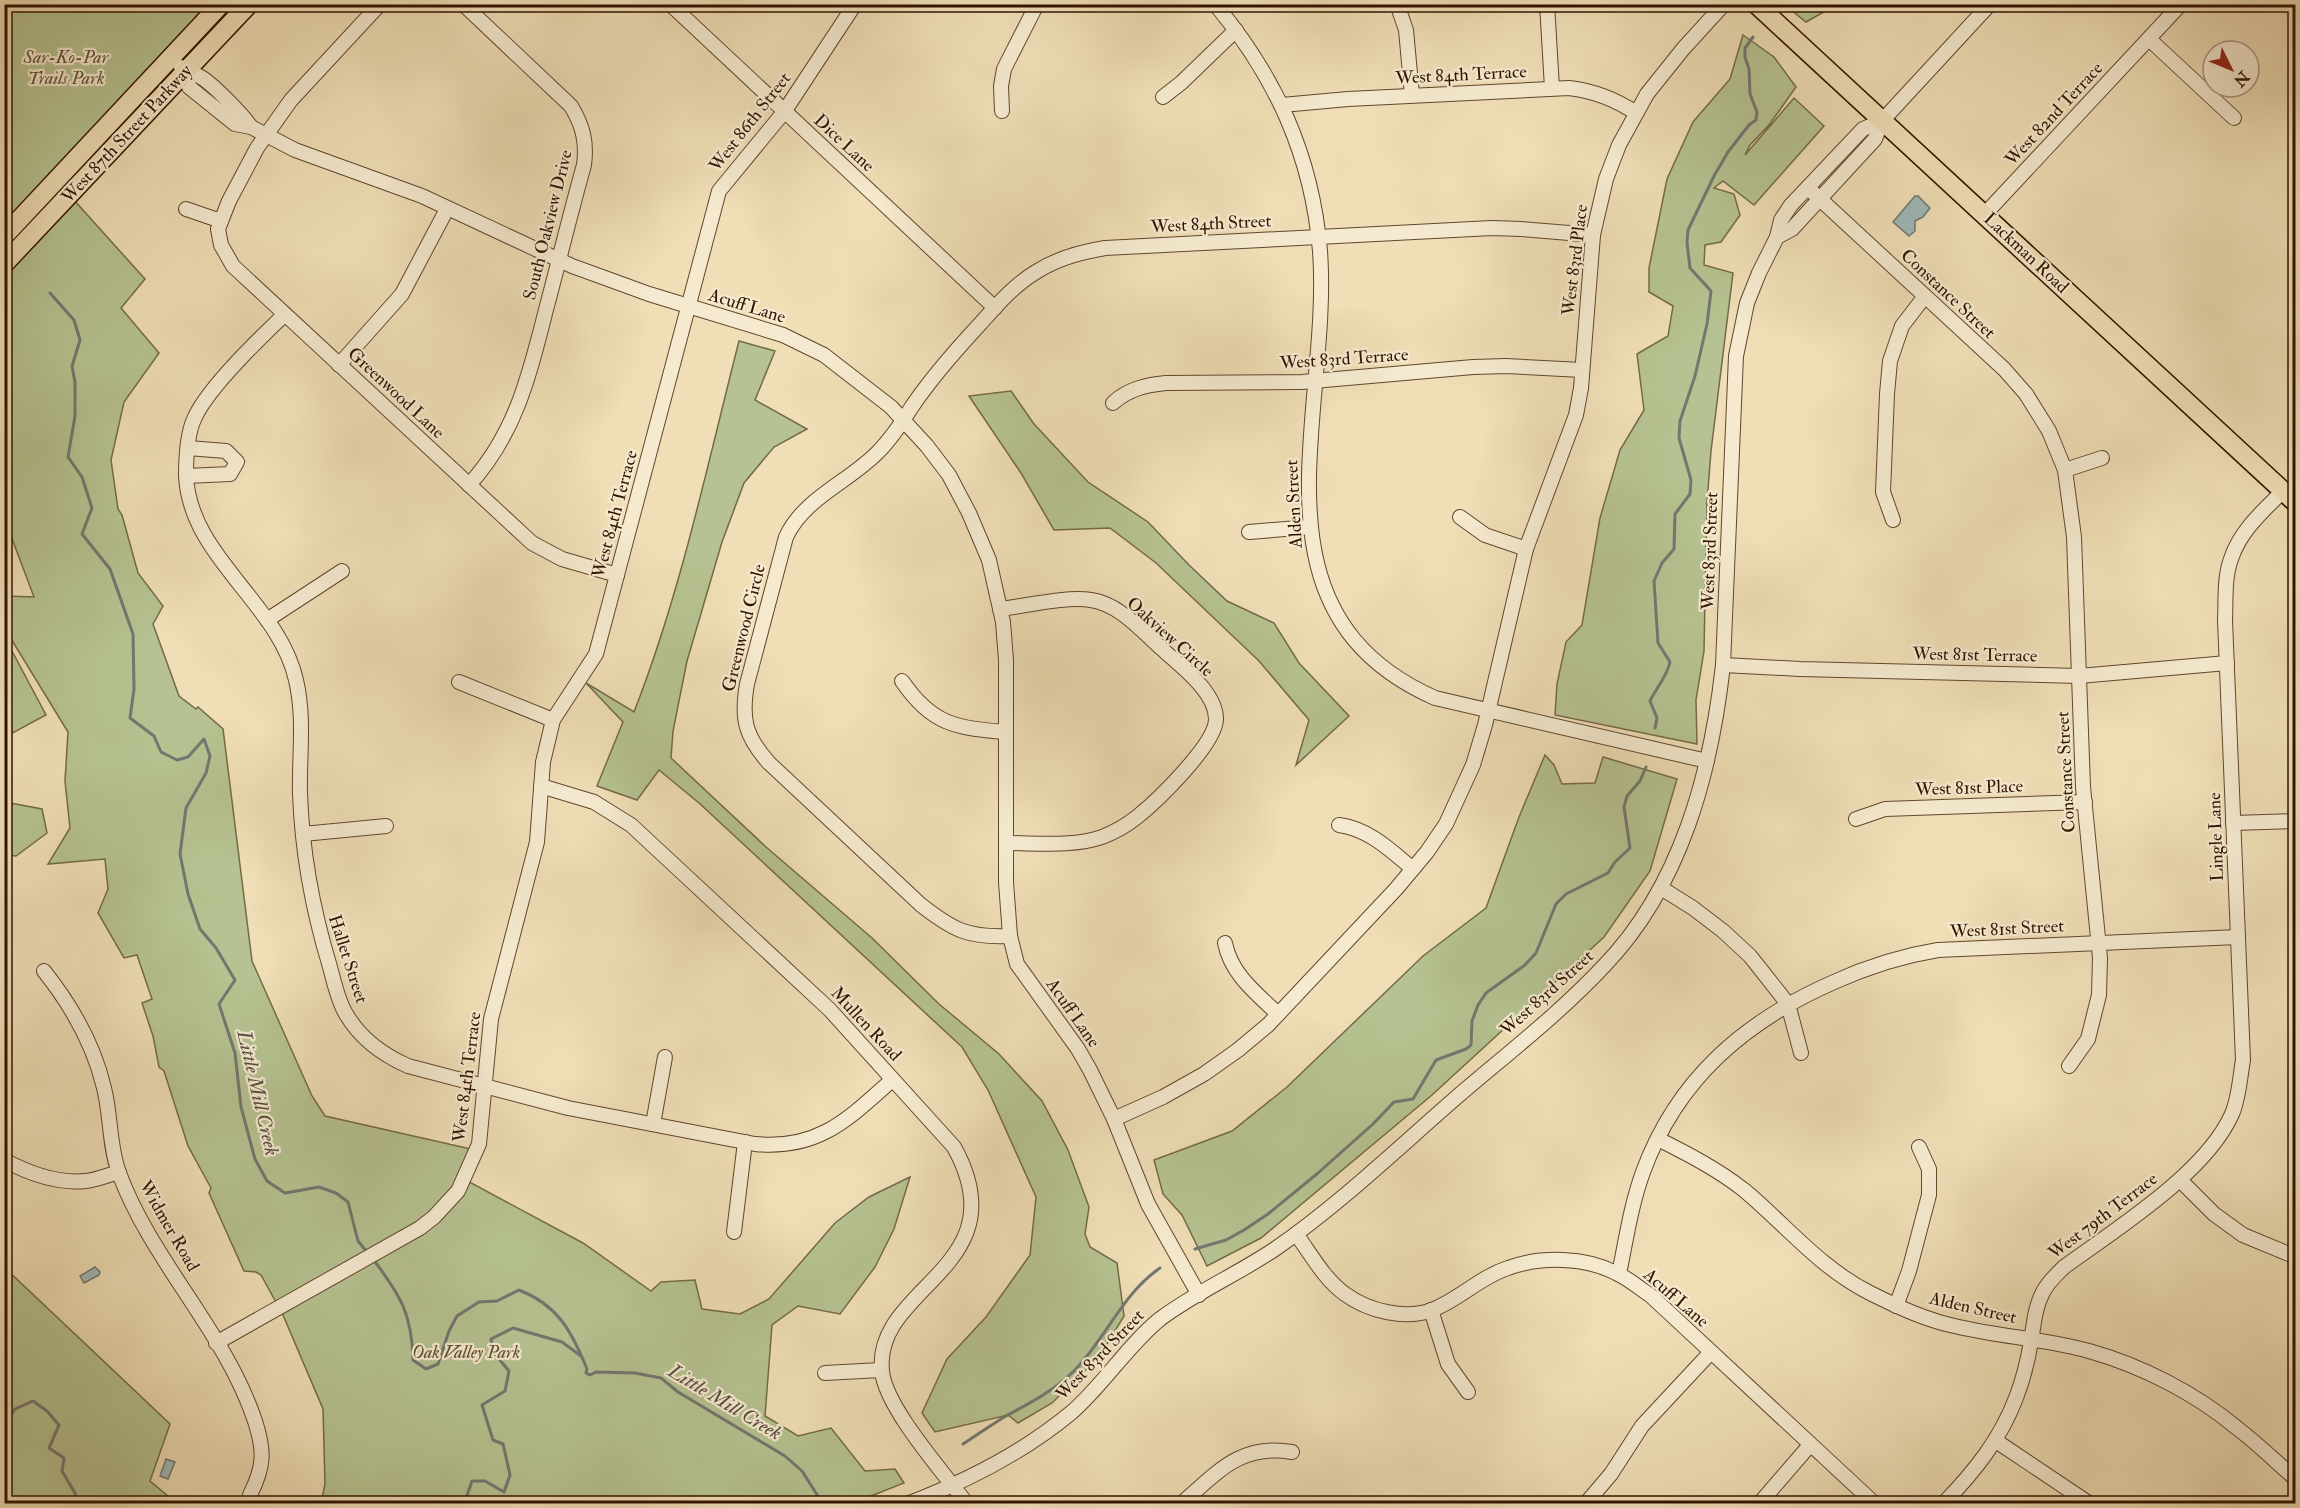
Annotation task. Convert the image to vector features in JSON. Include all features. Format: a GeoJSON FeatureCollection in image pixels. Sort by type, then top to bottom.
{"type":"FeatureCollection","features":[{"type":"Feature","properties":{"kind":"main road","name":"West 87th Street Parkway"},"geometry":{"type":"LineString","coordinates":[[4,236],[221,4]]}},
{"type":"Feature","properties":{"kind":"main road","name":"West 87th Street Parkway"},"geometry":{"type":"LineString","coordinates":[[4,264],[249,4]]}},
{"type":"Feature","properties":{"kind":"main road","name":"Lackman Road"},"geometry":{"type":"LineString","coordinates":[[1756,4],[2289,497]]}},
{"type":"Feature","properties":{"kind":"street"},"geometry":{"type":"LineString","coordinates":[[186,209],[221,221],[229,201],[265,135],[291,100],[380,4]]}},
{"type":"Feature","properties":{"kind":"street","name":"South Oakview Drive"},"geometry":{"type":"LineString","coordinates":[[463,4],[563,97],[580,120],[586,147],[584,165],[520,403],[500,444],[469,485]]}},
{"type":"Feature","properties":{"kind":"street","name":"Dice Lane"},"geometry":{"type":"LineString","coordinates":[[670,4],[995,308]]}},
{"type":"Feature","properties":{"kind":"street","name":"West 86th Street"},"geometry":{"type":"LineString","coordinates":[[688,307],[719,192],[784,112],[855,4]]}},
{"type":"Feature","properties":{"kind":"street"},"geometry":{"type":"LineString","coordinates":[[1002,111],[1000,86],[1004,69],[1037,4]]}},
{"type":"Feature","properties":{"kind":"street","name":"Alden Street"},"geometry":{"type":"LineString","coordinates":[[1215,4],[1257,59],[1282,105],[1298,143],[1309,180],[1318,236],[1321,313],[1310,452],[1310,527],[1317,564],[1326,592],[1339,618],[1356,642],[1376,663],[1398,680],[1435,698],[1707,761]]}},
{"type":"Feature","properties":{"kind":"street"},"geometry":{"type":"LineString","coordinates":[[1397,4],[1406,30],[1412,95]]}},
{"type":"Feature","properties":{"kind":"street"},"geometry":{"type":"LineString","coordinates":[[1547,4],[1552,88]]}},
{"type":"Feature","properties":{"kind":"street","name":"West 83rd Place"},"geometry":{"type":"LineString","coordinates":[[1114,1119],[1163,1097],[1204,1074],[1238,1050],[1278,1014],[1413,869],[1433,843],[1459,800],[1473,765],[1488,711],[1526,549],[1576,416],[1593,235],[1606,179],[1636,113],[1662,74],[1724,4]]}},
{"type":"Feature","properties":{"kind":"street","name":"West 83rd Street"},"geometry":{"type":"LineString","coordinates":[[1777,237],[1792,229],[1875,139],[1882,121],[1990,4]]}},
{"type":"Feature","properties":{"kind":"street","name":"West 82nd Terrace"},"geometry":{"type":"LineString","coordinates":[[1985,214],[2181,4]]}},
{"type":"Feature","properties":{"kind":"street"},"geometry":{"type":"LineString","coordinates":[[1164,97],[1236,30]]}},
{"type":"Feature","properties":{"kind":"street"},"geometry":{"type":"LineString","coordinates":[[2149,39],[2234,118]]}},
{"type":"Feature","properties":{"kind":"street","name":"Acuff Lane"},"geometry":{"type":"LineString","coordinates":[[172,57],[186,72],[200,76],[243,114],[251,127],[265,135],[314,158],[384,181],[559,261],[688,307],[783,335],[824,355],[857,379],[904,420],[949,475],[969,513],[989,560],[1000,609],[1006,660],[1006,843],[1010,936],[1017,964],[1078,1049],[1114,1119],[1148,1204],[1199,1295]]}},
{"type":"Feature","properties":{"kind":"street","name":"West 84th Terrace"},"geometry":{"type":"LineString","coordinates":[[1282,105],[1412,95],[1569,88],[1599,94],[1619,102],[1636,113]]}},
{"type":"Feature","properties":{"kind":"street","name":"West 83rd Street"},"geometry":{"type":"LineString","coordinates":[[907,1503],[953,1485],[1012,1454],[1071,1412],[1152,1327],[1177,1307],[1271,1251],[1347,1193],[1584,987],[1631,935],[1661,888],[1695,806],[1718,708],[1723,665],[1736,356],[1747,303],[1777,237],[1780,220],[1863,129],[1882,121]]}},
{"type":"Feature","properties":{"kind":"street","name":"Constance Street"},"geometry":{"type":"LineString","coordinates":[[1808,188],[2004,369],[2026,394],[2049,431],[2065,470],[2074,537],[2085,802],[2098,943],[2099,995],[2088,1039],[2069,1066]]}},
{"type":"Feature","properties":{"kind":"street"},"geometry":{"type":"LineString","coordinates":[[339,365],[402,294],[447,209]]}},
{"type":"Feature","properties":{"kind":"street","name":"Greenwood Lane"},"geometry":{"type":"LineString","coordinates":[[221,221],[218,229],[226,256],[233,266],[540,549],[562,559],[617,575]]}},
{"type":"Feature","properties":{"kind":"street","name":"West 84th Street"},"geometry":{"type":"LineString","coordinates":[[904,420],[949,359],[1016,286],[1037,271],[1060,259],[1082,252],[1105,248],[1492,228],[1593,235]]}},
{"type":"Feature","properties":{"kind":"street"},"geometry":{"type":"LineString","coordinates":[[1893,520],[1883,492],[1890,361],[1902,326],[1924,296]]}},
{"type":"Feature","properties":{"kind":"street","name":"West 84th Terrace"},"geometry":{"type":"LineString","coordinates":[[216,1343],[420,1228],[434,1217],[458,1191],[479,1144],[483,1125],[484,1085],[491,1018],[537,842],[543,762],[553,720],[596,654],[688,307]]}},
{"type":"Feature","properties":{"kind":"street","name":"Hallet Street"},"geometry":{"type":"LineString","coordinates":[[284,315],[216,387],[194,417],[186,476],[190,498],[206,537],[283,643],[296,679],[299,699],[303,834],[316,922],[346,1014],[362,1034],[384,1055],[408,1066],[568,1108],[776,1146],[800,1143],[823,1135],[869,1101],[892,1080]]}},
{"type":"Feature","properties":{"kind":"street","name":"West 83rd Terrace"},"geometry":{"type":"LineString","coordinates":[[1113,403],[1122,395],[1149,384],[1316,381],[1473,367],[1506,366],[1582,370]]}},
{"type":"Feature","properties":{"kind":"street","name":"Greenwood Circle"},"geometry":{"type":"LineString","coordinates":[[904,420],[878,452],[856,473],[820,497],[797,517],[789,530],[747,684],[743,710],[746,728],[757,750],[769,763],[921,905],[945,923],[962,932],[982,936],[1010,936]]}},
{"type":"Feature","properties":{"kind":"street"},"geometry":{"type":"LineString","coordinates":[[186,476],[230,474],[237,462],[226,451],[188,448]]}},
{"type":"Feature","properties":{"kind":"street"},"geometry":{"type":"LineString","coordinates":[[2065,470],[2102,458]]}},
{"type":"Feature","properties":{"kind":"street","name":"Lingle Lane"},"geometry":{"type":"LineString","coordinates":[[2180,1180],[2206,1155],[2233,1113],[2243,1060],[2227,663],[2226,583],[2231,559],[2245,531],[2289,497]]}},
{"type":"Feature","properties":{"kind":"street"},"geometry":{"type":"LineString","coordinates":[[1460,517],[1485,535],[1526,549]]}},
{"type":"Feature","properties":{"kind":"street"},"geometry":{"type":"LineString","coordinates":[[1249,532],[1310,527]]}},
{"type":"Feature","properties":{"kind":"street"},"geometry":{"type":"LineString","coordinates":[[267,620],[342,570]]}},
{"type":"Feature","properties":{"kind":"street","name":"Oakview Circle"},"geometry":{"type":"LineString","coordinates":[[1000,609],[1072,600],[1091,600],[1108,605],[1129,620],[1196,680],[1221,718],[1194,761],[1138,816],[1120,829],[1100,837],[1075,842],[1006,843]]}},
{"type":"Feature","properties":{"kind":"street","name":"West 81st Terrace"},"geometry":{"type":"LineString","coordinates":[[1723,665],[2079,676],[2227,663]]}},
{"type":"Feature","properties":{"kind":"street"},"geometry":{"type":"LineString","coordinates":[[902,681],[916,702],[938,718],[965,728],[1006,732]]}},
{"type":"Feature","properties":{"kind":"street"},"geometry":{"type":"LineString","coordinates":[[459,682],[553,720]]}},
{"type":"Feature","properties":{"kind":"street","name":"Mullen Road"},"geometry":{"type":"LineString","coordinates":[[542,786],[594,802],[631,825],[830,1010],[954,1147],[969,1183],[971,1203],[968,1223],[957,1252],[945,1268],[900,1315],[890,1330],[885,1343],[881,1370],[891,1401],[967,1503]]}},
{"type":"Feature","properties":{"kind":"street","name":"West 81st Place"},"geometry":{"type":"LineString","coordinates":[[1856,819],[1885,809],[2085,802]]}},
{"type":"Feature","properties":{"kind":"street"},"geometry":{"type":"LineString","coordinates":[[2233,823],[2295,821]]}},
{"type":"Feature","properties":{"kind":"street"},"geometry":{"type":"LineString","coordinates":[[1339,825],[1351,826],[1370,836],[1413,869]]}},
{"type":"Feature","properties":{"kind":"street"},"geometry":{"type":"LineString","coordinates":[[303,834],[386,826]]}},
{"type":"Feature","properties":{"kind":"street"},"geometry":{"type":"LineString","coordinates":[[1661,888],[1693,908],[1750,956],[1788,1004],[1801,1053]]}},
{"type":"Feature","properties":{"kind":"street","name":"West 81st Street"},"geometry":{"type":"LineString","coordinates":[[1619,1274],[1643,1171],[1674,1109],[1693,1082],[1715,1058],[1740,1036],[1788,1004],[1855,973],[1912,954],[1938,950],[2238,937]]}},
{"type":"Feature","properties":{"kind":"street"},"geometry":{"type":"LineString","coordinates":[[1225,943],[1228,956],[1245,982],[1278,1014]]}},
{"type":"Feature","properties":{"kind":"street","name":"Widmer Road"},"geometry":{"type":"LineString","coordinates":[[44,971],[73,1011],[92,1053],[104,1088],[118,1172],[153,1239],[246,1395],[256,1424],[263,1457],[258,1479],[250,1495]]}},
{"type":"Feature","properties":{"kind":"street"},"geometry":{"type":"LineString","coordinates":[[653,1124],[665,1057]]}},
{"type":"Feature","properties":{"kind":"street","name":"Alden Street"},"geometry":{"type":"LineString","coordinates":[[1658,1139],[1723,1174],[1745,1191],[1816,1257],[1851,1282],[1896,1306],[1956,1327],[2090,1351],[2128,1364],[2205,1404],[2237,1427],[2295,1479]]}},
{"type":"Feature","properties":{"kind":"street"},"geometry":{"type":"LineString","coordinates":[[735,1232],[745,1142]]}},
{"type":"Feature","properties":{"kind":"street"},"geometry":{"type":"LineString","coordinates":[[1896,1306],[1909,1271],[1929,1195],[1929,1169],[1919,1147]]}},
{"type":"Feature","properties":{"kind":"street"},"geometry":{"type":"LineString","coordinates":[[4,1160],[29,1173],[57,1180],[87,1181],[118,1172]]}},
{"type":"Feature","properties":{"kind":"street"},"geometry":{"type":"LineString","coordinates":[[2180,1180],[2214,1214],[2243,1235],[2295,1257]]}},
{"type":"Feature","properties":{"kind":"street","name":"West 79th Terrace"},"geometry":{"type":"LineString","coordinates":[[1944,1503],[1967,1479],[1996,1441],[2016,1398],[2036,1312],[2042,1293],[2051,1279],[2180,1180]]}},
{"type":"Feature","properties":{"kind":"street","name":"Acuff Lane"},"geometry":{"type":"LineString","coordinates":[[1296,1234],[1335,1286],[1353,1299],[1389,1312],[1431,1310],[1488,1276],[1510,1267],[1534,1262],[1552,1260],[1576,1262],[1619,1274],[1650,1295],[1875,1503]]}},
{"type":"Feature","properties":{"kind":"street"},"geometry":{"type":"LineString","coordinates":[[1431,1310],[1448,1364],[1468,1392]]}},
{"type":"Feature","properties":{"kind":"street"},"geometry":{"type":"LineString","coordinates":[[1588,1501],[1611,1474],[1642,1426],[1711,1352]]}},
{"type":"Feature","properties":{"kind":"street"},"geometry":{"type":"LineString","coordinates":[[825,1373],[881,1370]]}},
{"type":"Feature","properties":{"kind":"street"},"geometry":{"type":"LineString","coordinates":[[1996,1441],[2090,1503]]}},
{"type":"Feature","properties":{"kind":"street"},"geometry":{"type":"LineString","coordinates":[[1759,1503],[1810,1444]]}},
{"type":"Feature","properties":{"kind":"street"},"geometry":{"type":"LineString","coordinates":[[1181,1503],[1229,1462],[1242,1455],[1277,1449],[1292,1452]]}},
{"type":"Feature","properties":{"kind":"green space","name":"Sar-Ko-Par Trails Park"},"geometry":{"type":"Polygon","coordinates":[[[5,5],[209,5],[5,224],[5,5]]]}},
{"type":"Feature","properties":{"kind":"green space"},"geometry":{"type":"Polygon","coordinates":[[[1785,5],[1836,5],[1806,22],[1785,5]]]}},
{"type":"Feature","properties":{"kind":"green space"},"geometry":{"type":"Polygon","coordinates":[[[1743,35],[1774,57],[1796,87],[1769,125],[1750,145],[1745,155],[1794,98],[1824,126],[1754,205],[1723,181],[1714,188],[1734,194],[1740,215],[1721,242],[1705,245],[1704,265],[1733,273],[1707,502],[1704,651],[1696,700],[1697,744],[1555,715],[1557,684],[1566,642],[1582,625],[1600,518],[1620,450],[1644,410],[1637,354],[1668,336],[1673,306],[1649,292],[1649,268],[1667,179],[1693,122],[1730,79],[1743,35]]]}},
{"type":"Feature","properties":{"kind":"green space","name":"Oak Valley Park"},"geometry":{"type":"Polygon","coordinates":[[[73,199],[145,279],[121,308],[159,353],[124,402],[111,460],[118,509],[122,515],[138,573],[163,606],[153,624],[179,696],[196,709],[198,707],[223,729],[252,961],[312,1096],[325,1116],[471,1149],[460,1177],[583,1243],[651,1291],[661,1282],[695,1280],[702,1309],[740,1314],[769,1299],[835,1223],[869,1197],[910,1177],[894,1229],[875,1267],[840,1314],[798,1306],[772,1325],[765,1416],[798,1436],[831,1428],[865,1471],[895,1469],[904,1483],[866,1498],[869,1504],[321,1503],[325,1484],[323,1409],[283,1315],[261,1275],[244,1271],[209,1193],[211,1188],[188,1146],[164,1071],[159,1067],[153,1036],[142,1003],[152,999],[137,955],[124,958],[98,913],[108,889],[105,859],[48,864],[70,828],[65,781],[68,732],[5,629],[5,596],[34,597],[5,520],[5,273],[73,199]]]}},
{"type":"Feature","properties":{"kind":"green space"},"geometry":{"type":"Polygon","coordinates":[[[739,341],[775,351],[755,400],[807,429],[774,447],[744,483],[722,542],[687,661],[673,731],[671,758],[766,847],[872,938],[939,1004],[999,1054],[1042,1101],[1068,1150],[1089,1207],[1085,1234],[1090,1247],[1117,1263],[1124,1316],[1099,1357],[1052,1403],[1018,1423],[1008,1415],[935,1432],[922,1413],[947,1359],[986,1317],[1030,1255],[1036,1197],[988,1090],[962,1047],[699,803],[659,770],[637,800],[597,786],[623,722],[586,683],[634,712],[666,621],[739,341]]]}},
{"type":"Feature","properties":{"kind":"green space"},"geometry":{"type":"Polygon","coordinates":[[[1011,391],[1034,424],[1088,482],[1148,522],[1227,601],[1274,623],[1299,663],[1349,716],[1296,765],[1309,720],[1259,661],[1156,563],[1110,528],[1054,530],[1021,473],[969,396],[1011,391]]]}},
{"type":"Feature","properties":{"kind":"green space"},"geometry":{"type":"Polygon","coordinates":[[[4,636],[46,715],[5,737],[4,737],[4,636]]]}},
{"type":"Feature","properties":{"kind":"green space"},"geometry":{"type":"Polygon","coordinates":[[[1545,755],[1554,765],[1562,784],[1595,783],[1603,757],[1677,779],[1650,871],[1604,937],[1432,1095],[1261,1238],[1207,1266],[1182,1215],[1163,1194],[1154,1160],[1232,1131],[1287,1087],[1423,956],[1486,908],[1519,817],[1545,755]]]}},
{"type":"Feature","properties":{"kind":"green space"},"geometry":{"type":"Polygon","coordinates":[[[5,802],[42,809],[47,833],[16,856],[8,855],[5,849],[5,802]]]}},
{"type":"Feature","properties":{"kind":"green space"},"geometry":{"type":"Polygon","coordinates":[[[5,1268],[170,1424],[150,1481],[174,1501],[191,1503],[5,1503],[5,1268]]]}},
{"type":"Feature","properties":{"kind":"water"},"geometry":{"type":"Polygon","coordinates":[[[1915,196],[1918,196],[1930,208],[1923,217],[1915,221],[1915,231],[1909,236],[1893,222],[1915,196]]]}},
{"type":"Feature","properties":{"kind":"water"},"geometry":{"type":"Polygon","coordinates":[[[95,1267],[100,1272],[99,1275],[84,1283],[80,1276],[95,1267]]]}},
{"type":"Feature","properties":{"kind":"water"},"geometry":{"type":"Polygon","coordinates":[[[166,1459],[175,1462],[168,1479],[160,1476],[166,1459]]]}},
{"type":"Feature","properties":{"kind":"waterway"},"geometry":{"type":"LineString","coordinates":[[1655,728],[1657,718],[1650,701],[1664,678],[1670,662],[1658,643],[1654,581],[1662,563],[1674,549],[1675,514],[1690,494],[1691,480],[1679,438],[1680,421],[1695,376],[1707,324],[1711,291],[1690,268],[1688,230],[1728,152],[1749,125],[1756,120],[1757,112],[1750,94],[1749,69],[1745,57],[1745,48],[1753,37]]}},
{"type":"Feature","properties":{"kind":"waterway","name":"Little Mill Creek"},"geometry":{"type":"LineString","coordinates":[[50,293],[74,320],[80,340],[72,366],[75,382],[75,416],[68,457],[82,477],[92,508],[82,534],[110,569],[133,634],[134,689],[130,718],[154,736],[161,752],[177,760],[188,757],[204,739],[210,756],[206,773],[186,808],[180,854],[188,894],[200,929],[216,948],[235,980],[219,1004],[235,1053],[241,1107],[255,1159],[267,1181],[285,1193],[319,1187],[336,1193],[348,1202],[358,1241],[367,1252]]}},
{"type":"Feature","properties":{"kind":"waterway"},"geometry":{"type":"LineString","coordinates":[[1195,1249],[1226,1240],[1268,1214],[1318,1173],[1394,1102],[1413,1099],[1436,1060],[1471,1045],[1472,1021],[1478,1005],[1486,993],[1525,965],[1536,953],[1556,904],[1566,894],[1608,873],[1615,862],[1630,848],[1624,807],[1627,796],[1640,781],[1646,767]]}},
{"type":"Feature","properties":{"kind":"waterway","name":"Little Mill Creek"},"geometry":{"type":"LineString","coordinates":[[373,1259],[403,1305],[410,1329],[413,1360],[426,1369],[438,1364],[449,1331],[457,1316],[479,1302],[497,1301],[519,1290],[544,1303],[562,1321],[576,1343],[587,1369],[586,1373],[590,1375],[596,1372],[635,1373],[661,1378],[678,1392],[785,1456],[802,1471],[823,1504]]}},
{"type":"Feature","properties":{"kind":"waterway"},"geometry":{"type":"LineString","coordinates":[[963,1444],[1042,1396],[1075,1370],[1135,1290],[1160,1268]]}},
{"type":"Feature","properties":{"kind":"waterway"},"geometry":{"type":"LineString","coordinates":[[464,1504],[472,1481],[485,1481],[504,1492],[510,1475],[503,1444],[493,1440],[482,1405],[505,1391],[509,1371],[494,1353],[491,1339],[513,1328],[562,1342],[581,1356]]}},
{"type":"Feature","properties":{"kind":"waterway"},"geometry":{"type":"LineString","coordinates":[[4,1425],[15,1409],[33,1401],[47,1411],[59,1425],[49,1448],[64,1458],[62,1471],[75,1493],[77,1504]]}}]}
